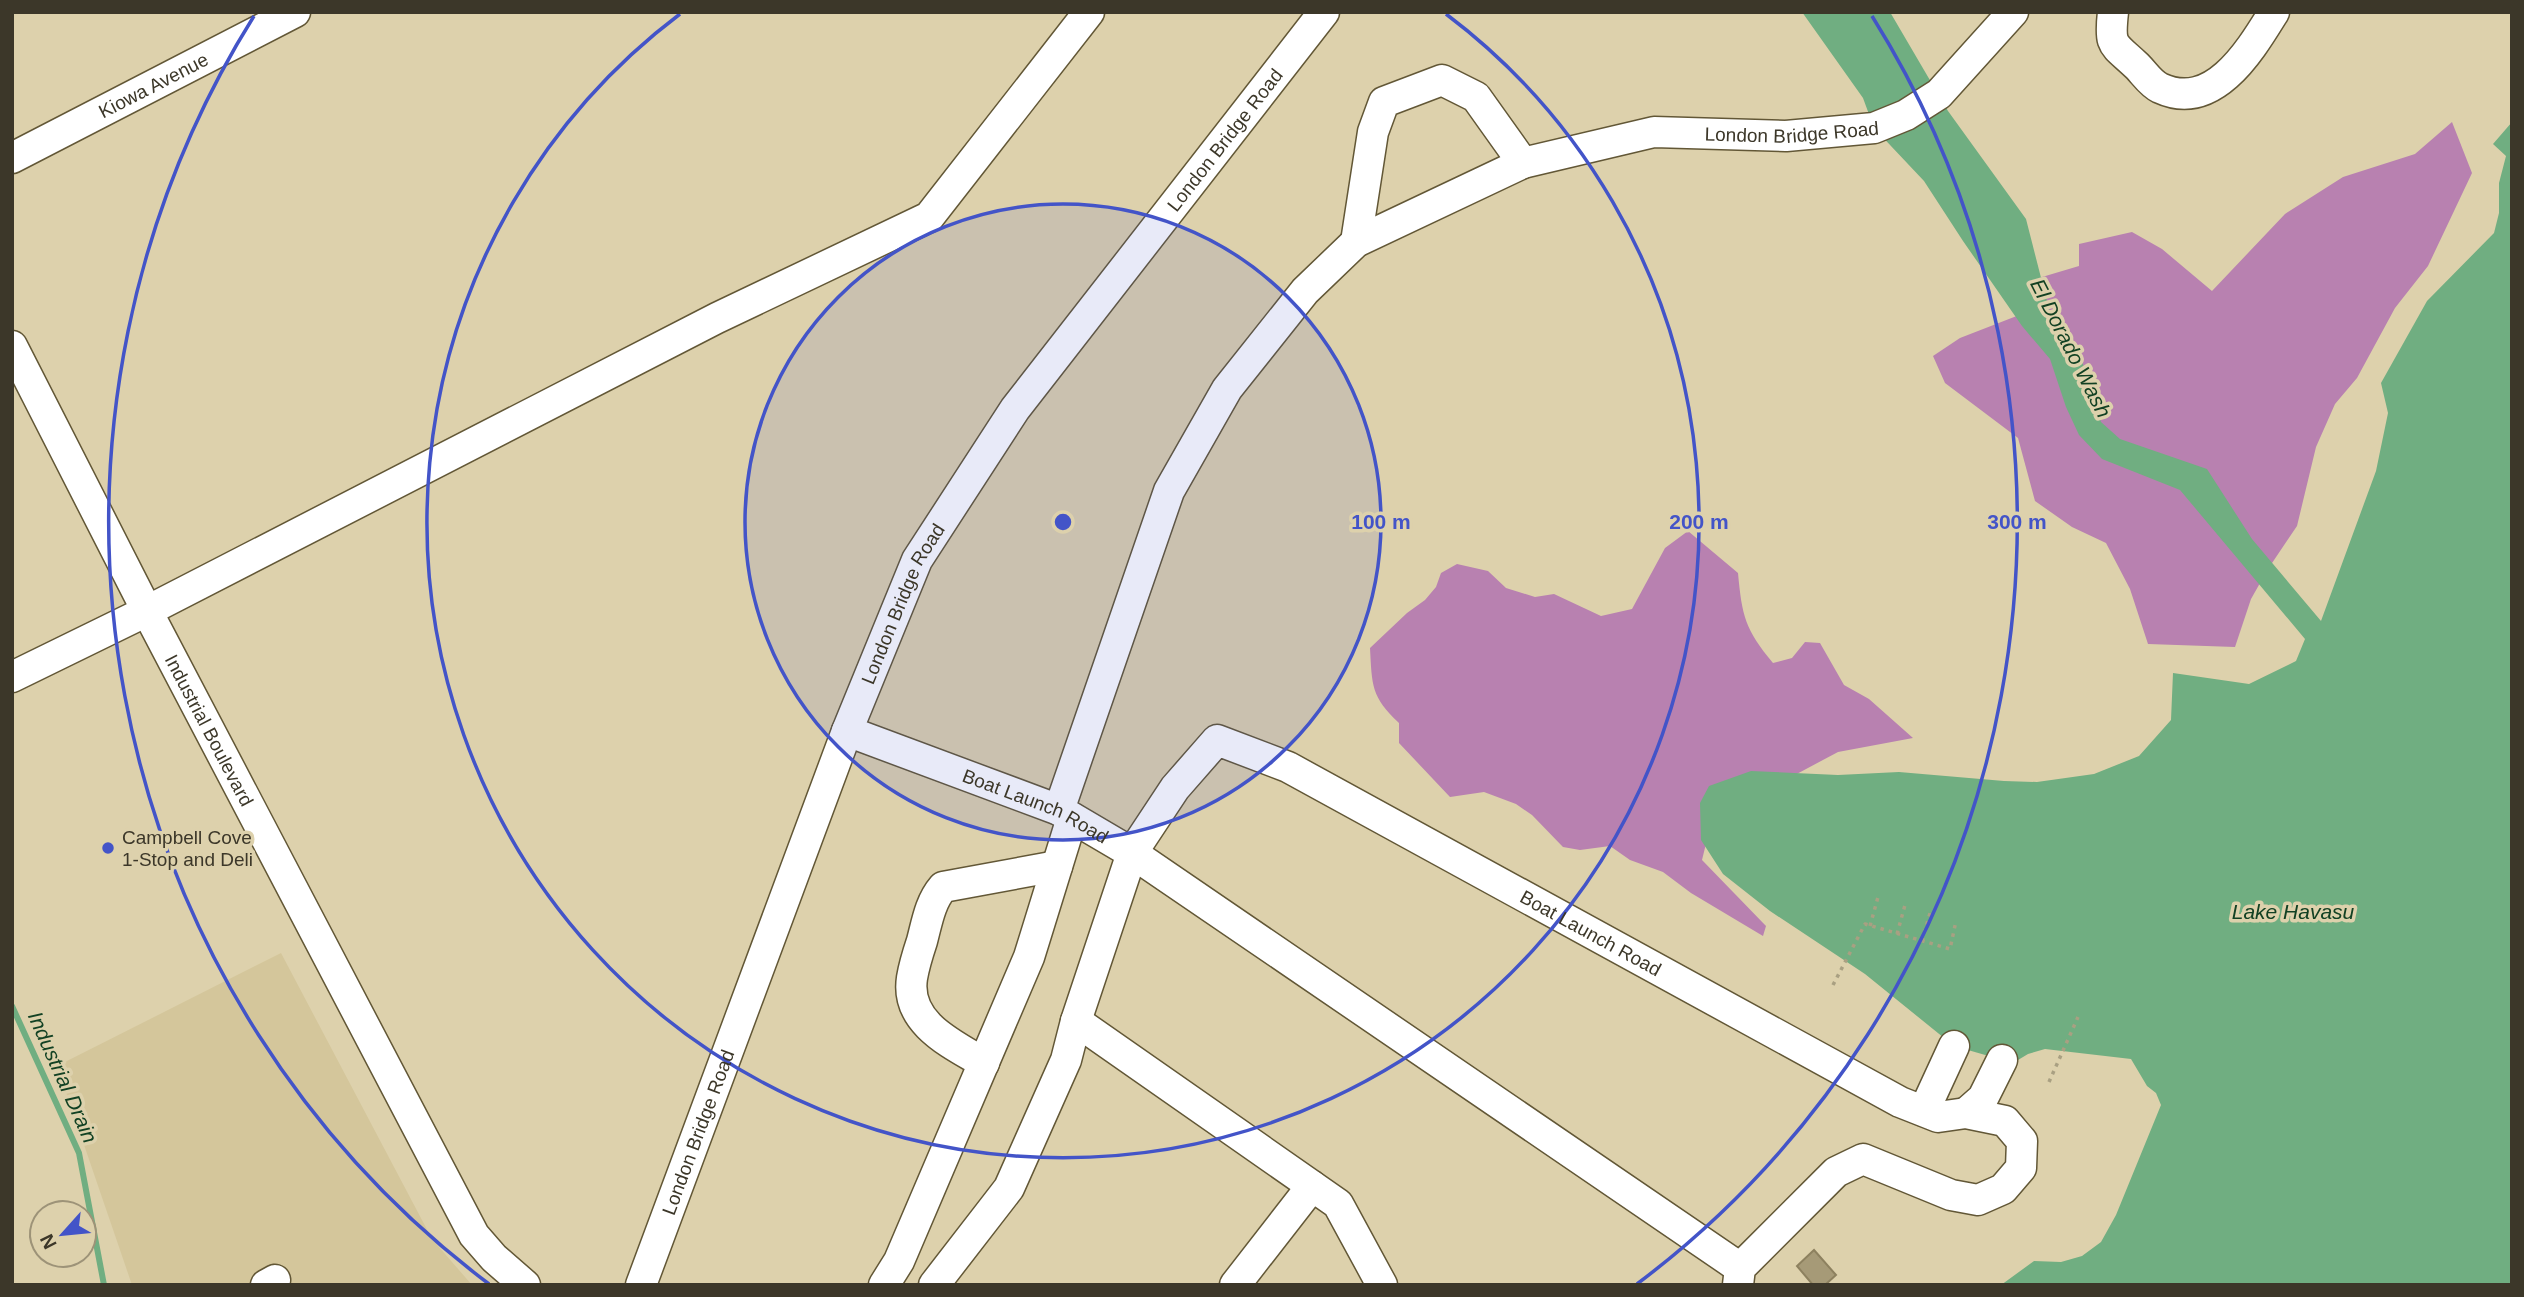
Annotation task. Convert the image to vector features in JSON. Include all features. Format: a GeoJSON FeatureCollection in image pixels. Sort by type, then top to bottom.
{"type":"FeatureCollection","features":[{"type":"Feature","properties":{"kind":"street","name":"Kiowa Avenue"},"geometry":{"type":"LineString","coordinates":[[12,158],[263,20],[295,12]]}},
{"type":"Feature","properties":{"kind":"street"},"geometry":{"type":"LineString","coordinates":[[12,677],[147,611],[718,318],[929,216],[1089,12]]}},
{"type":"Feature","properties":{"kind":"street","name":"London Bridge Road"},"geometry":{"type":"LineString","coordinates":[[641,1285],[847,731],[917,560],[1015,409],[1324,12]]}},
{"type":"Feature","properties":{"kind":"street","name":"London Bridge Road"},"geometry":{"type":"LineString","coordinates":[[884,1285],[899,1261],[1029,957],[1057,866],[1065,814],[1170,491],[1227,389],[1305,291],[1356,242],[1523,163],[1654,132],[1786,136],[1874,128],[1906,115],[1939,94],[2013,12]]}},
{"type":"Feature","properties":{"kind":"street"},"geometry":{"type":"LineString","coordinates":[[2113,12],[2110,35],[2114,46],[2159,87],[2172,92],[2194,93],[2207,89],[2239,64],[2274,12]]}},
{"type":"Feature","properties":{"kind":"street"},"geometry":{"type":"LineString","coordinates":[[2133,12],[2129,42],[2138,68]]}},
{"type":"Feature","properties":{"kind":"street"},"geometry":{"type":"LineString","coordinates":[[1356,242],[1373,132],[1384,102],[1442,80],[1476,97],[1523,163]]}},
{"type":"Feature","properties":{"kind":"street","name":"Industrial Boulevard"},"geometry":{"type":"LineString","coordinates":[[12,346],[147,611],[474,1235],[494,1258],[525,1285]]}},
{"type":"Feature","properties":{"kind":"street","name":"Boat Launch Road"},"geometry":{"type":"LineString","coordinates":[[847,731],[1065,814],[1132,853],[1175,788],[1217,740],[1288,767],[1877,1089],[1938,1116],[1966,1113],[2005,1121],[2022,1141],[2021,1168],[2003,1189],[1978,1200],[1951,1195],[1863,1159],[1836,1172],[1739,1276]]}},
{"type":"Feature","properties":{"kind":"street"},"geometry":{"type":"LineString","coordinates":[[934,1285],[1009,1188],[1066,1060],[1076,1021],[1132,853],[1739,1276]]}},
{"type":"Feature","properties":{"kind":"street"},"geometry":{"type":"LineString","coordinates":[[984,1063],[940,1037],[927,1025],[914,1006],[911,980],[934,898],[943,887],[1057,866]]}},
{"type":"Feature","properties":{"kind":"street"},"geometry":{"type":"LineString","coordinates":[[1076,1021],[1338,1204],[1382,1285]]}},
{"type":"Feature","properties":{"kind":"street"},"geometry":{"type":"LineString","coordinates":[[1924,1111],[1954,1046]]}},
{"type":"Feature","properties":{"kind":"street"},"geometry":{"type":"LineString","coordinates":[[1966,1113],[1983,1098],[2002,1059]]}},
{"type":"Feature","properties":{"kind":"street"},"geometry":{"type":"LineString","coordinates":[[1235,1285],[1312,1186]]}},
{"type":"Feature","properties":{"kind":"path"},"geometry":{"type":"LineString","coordinates":[[1870,926],[1878,897]]}},
{"type":"Feature","properties":{"kind":"path"},"geometry":{"type":"LineString","coordinates":[[1897,934],[1905,905]]}},
{"type":"Feature","properties":{"kind":"path"},"geometry":{"type":"LineString","coordinates":[[1922,941],[1930,913]]}},
{"type":"Feature","properties":{"kind":"path"},"geometry":{"type":"LineString","coordinates":[[1833,985],[1865,924],[1950,949],[1956,921]]}},
{"type":"Feature","properties":{"kind":"path"},"geometry":{"type":"LineString","coordinates":[[2049,1082],[2078,1017]]}},
{"type":"Feature","properties":{"kind":"shaded area"},"geometry":{"type":"Polygon","coordinates":[[[2452,122],[2472,173],[2428,266],[2395,308],[2357,378],[2335,404],[2316,447],[2297,526],[2251,599],[2235,647],[2148,644],[2130,589],[2106,543],[2072,527],[2035,501],[2018,438],[1945,383],[1933,356],[1960,338],[2027,312],[2032,280],[2079,266],[2079,244],[2132,232],[2162,249],[2212,291],[2285,214],[2343,177],[2415,154],[2452,122]]]}},
{"type":"Feature","properties":{"kind":"shaded area"},"geometry":{"type":"Polygon","coordinates":[[[1688,531],[1738,573],[1746,621],[1756,641],[1773,663],[1792,658],[1805,642],[1820,643],[1844,685],[1869,699],[1913,738],[1838,752],[1712,819],[1702,860],[1766,926],[1763,936],[1691,893],[1663,872],[1630,860],[1610,846],[1580,850],[1563,847],[1532,815],[1516,804],[1484,792],[1450,797],[1399,743],[1399,723],[1378,698],[1373,681],[1370,648],[1425,600],[1436,587],[1441,573],[1457,564],[1488,571],[1506,588],[1535,597],[1554,594],[1601,616],[1632,609],[1665,548],[1688,531]]]}},
{"type":"Feature","properties":{"kind":"shaded area"},"geometry":{"type":"Polygon","coordinates":[[[281,953],[432,1239],[472,1285],[132,1285],[57,1066],[281,953]]]}},
{"type":"Feature","properties":{"kind":"water","name":"Lake Havasu"},"geometry":{"type":"Polygon","coordinates":[[[1802,12],[1890,12],[1948,111],[2026,219],[2049,309],[2082,361],[2101,422],[2120,439],[2207,469],[2252,539],[2321,621],[2376,471],[2388,413],[2381,383],[2427,301],[2494,233],[2499,213],[2499,183],[2506,156],[2493,144],[2512,122],[2512,1285],[2001,1285],[2034,1261],[2061,1262],[2082,1256],[2101,1242],[2116,1215],[2161,1105],[2156,1093],[2147,1086],[2131,1059],[2045,1049],[2028,1054],[2013,1063],[1954,1046],[1865,974],[1770,911],[1723,874],[1701,840],[1700,803],[1709,786],[1751,771],[1838,775],[1899,772],[2037,782],[2094,774],[2139,756],[2171,720],[2173,673],[2249,684],[2296,661],[2305,639],[2180,490],[2102,459],[2079,435],[2066,407],[2050,359],[2022,326],[1924,181],[1874,128],[1863,98],[1802,12]]]}},
{"type":"Feature","properties":{"kind":"building"},"geometry":{"type":"Polygon","coordinates":[[[1814,1250],[1836,1275],[1825,1285],[1813,1285],[1797,1266],[1814,1250]]]}},
{"type":"Feature","properties":{"kind":"waterway","name":"Industrial Drain"},"geometry":{"type":"LineString","coordinates":[[12,1006],[79,1153],[104,1285]]}},
{"type":"Feature","properties":{"kind":"place","name":"Campbell Cove 1-Stop and Deli"},"geometry":{"type":"Point","coordinates":[108,848]}},
{"type":"Feature","properties":{"kind":"water label","name":"El Dorado Wash"},"geometry":{"type":"Point","coordinates":[2071,348]}}]}
